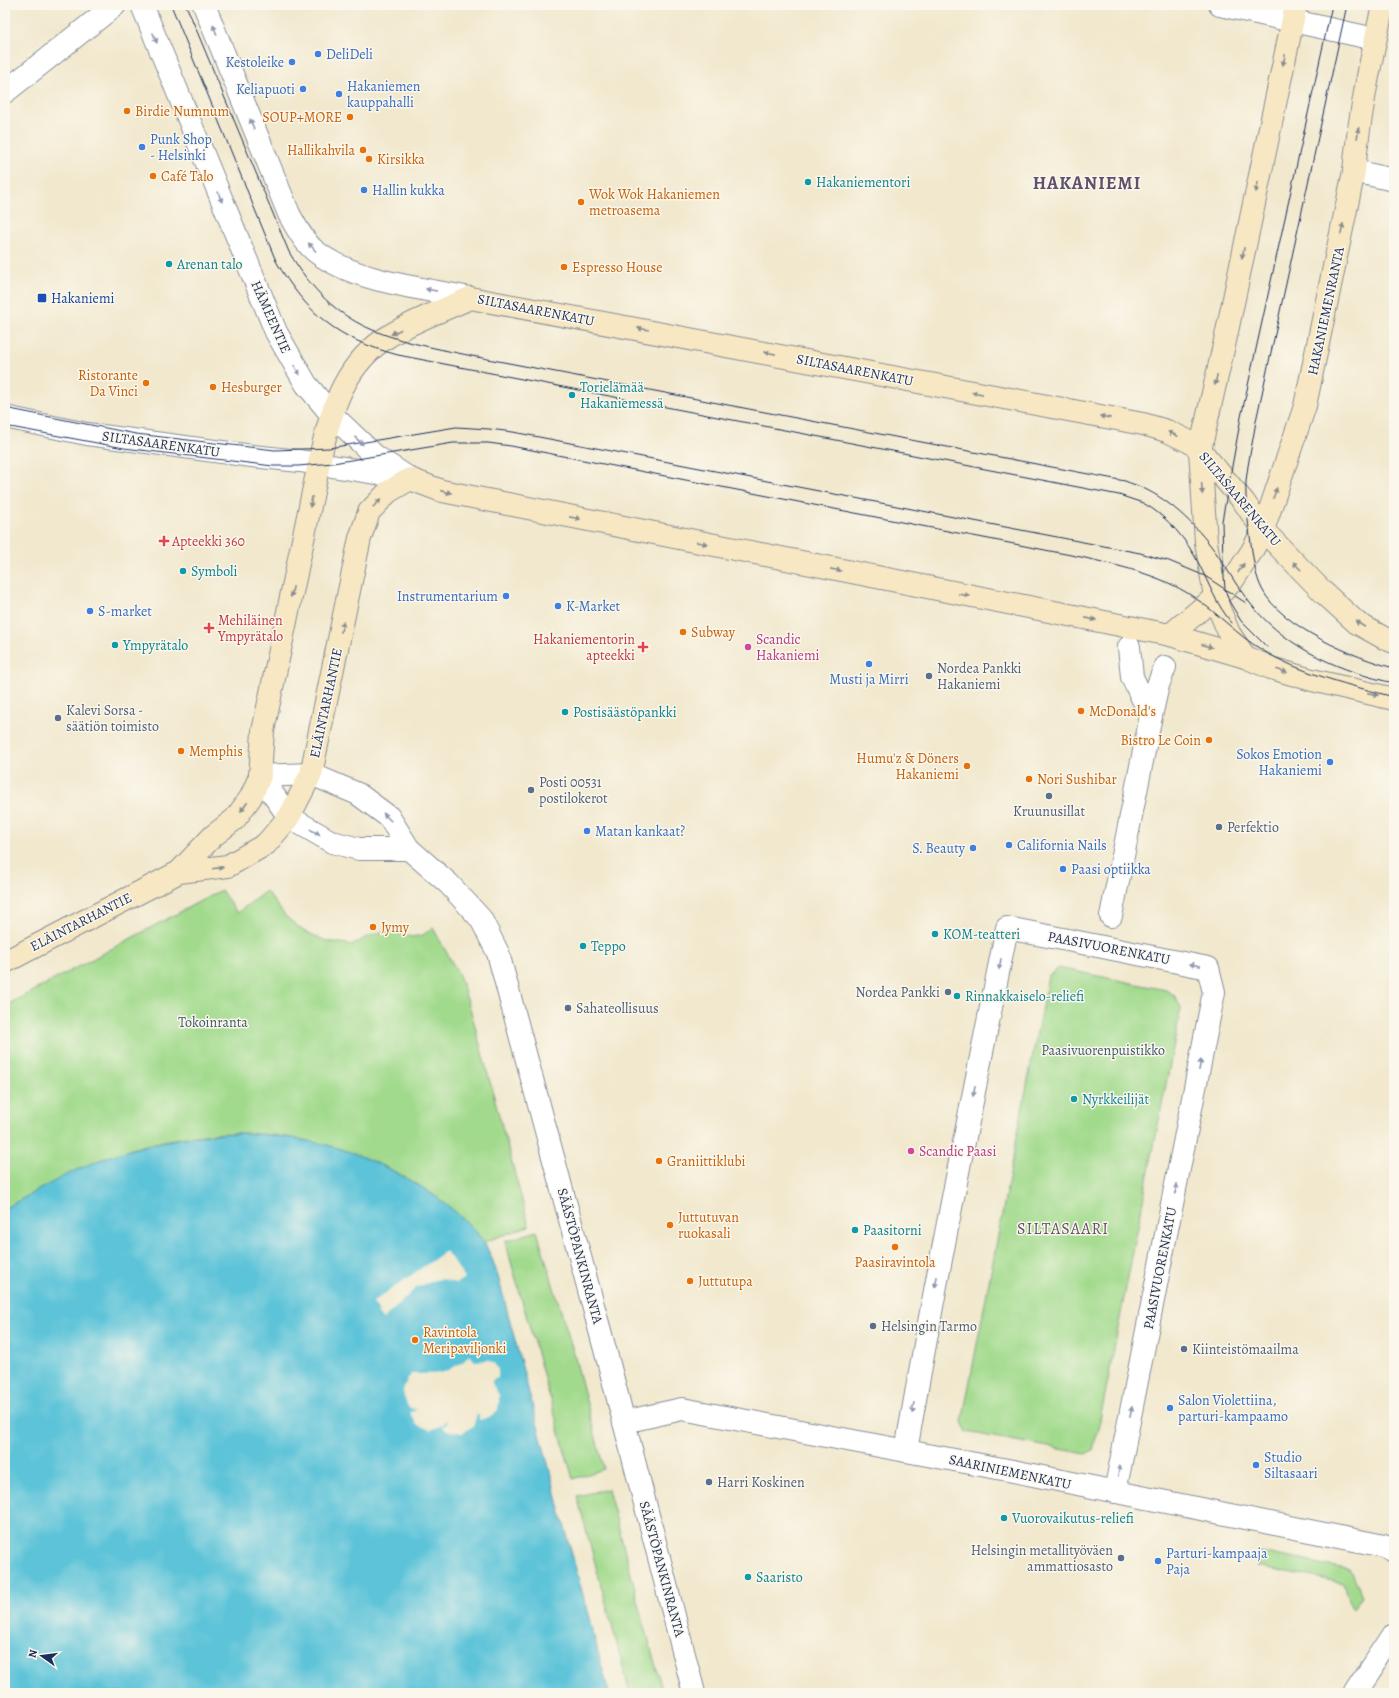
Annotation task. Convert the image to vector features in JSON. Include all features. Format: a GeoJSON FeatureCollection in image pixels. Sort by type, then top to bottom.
{"type":"FeatureCollection","features":[{"type":"Feature","properties":{"kind":"main road","name":"HAKANIEMENRANTA"},"geometry":{"type":"LineString","coordinates":[[1170,635],[1233,580],[1252,551],[1263,530],[1305,406],[1354,171],[1358,133],[1375,39],[1383,5]]}},
{"type":"Feature","properties":{"kind":"main road"},"geometry":{"type":"LineString","coordinates":[[1245,657],[1229,633],[1218,609],[1215,597],[1206,542],[1200,450],[1225,341],[1295,13]]}},
{"type":"Feature","properties":{"kind":"main road","name":"SILTASAARENKATU"},"geometry":{"type":"LineString","coordinates":[[319,464],[331,414],[343,385],[353,369],[373,348],[397,331],[470,298],[1143,424],[1167,431],[1190,442],[1200,450],[1244,502],[1263,530],[1324,594],[1357,623],[1394,642]]}},
{"type":"Feature","properties":{"kind":"main road","name":"ELÄINTARHANTIE"},"geometry":{"type":"LineString","coordinates":[[5,962],[179,872],[213,836],[235,819],[251,797],[260,776],[263,731],[319,464]]}},
{"type":"Feature","properties":{"kind":"main road","name":"SILTASAARENKATU"},"geometry":{"type":"LineString","coordinates":[[410,479],[442,491],[1170,635],[1245,657],[1271,668],[1312,680],[1394,699]]}},
{"type":"Feature","properties":{"kind":"main road","name":"ELÄINTARHANTIE"},"geometry":{"type":"LineString","coordinates":[[179,872],[228,866],[266,844],[289,817],[311,774],[360,538],[368,512],[388,492],[410,479]]}},
{"type":"Feature","properties":{"kind":"street"},"geometry":{"type":"LineString","coordinates":[[5,92],[115,5]]}},
{"type":"Feature","properties":{"kind":"street","name":"HÄMEENTIE"},"geometry":{"type":"LineString","coordinates":[[142,5],[276,332],[306,384],[331,414],[375,456],[410,479]]}},
{"type":"Feature","properties":{"kind":"street"},"geometry":{"type":"LineString","coordinates":[[204,5],[289,214],[299,231],[314,250],[335,265],[360,275],[470,298]]}},
{"type":"Feature","properties":{"kind":"street"},"geometry":{"type":"LineString","coordinates":[[1220,5],[1295,13],[1375,39]]}},
{"type":"Feature","properties":{"kind":"street"},"geometry":{"type":"LineString","coordinates":[[1354,171],[1394,180]]}},
{"type":"Feature","properties":{"kind":"street","name":"SILTASAARENKATU"},"geometry":{"type":"LineString","coordinates":[[5,417],[94,435],[319,464],[410,479]]}},
{"type":"Feature","properties":{"kind":"street"},"geometry":{"type":"LineString","coordinates":[[1129,647],[1132,676],[1151,716]]}},
{"type":"Feature","properties":{"kind":"street"},"geometry":{"type":"LineString","coordinates":[[1111,916],[1151,716],[1158,685],[1165,667]]}},
{"type":"Feature","properties":{"kind":"street","name":"SÄÄSTÖPANKINRANTA"},"geometry":{"type":"LineString","coordinates":[[260,776],[311,774],[358,794],[389,817],[409,849],[449,884],[477,915],[498,953],[624,1422],[694,1693]]}},
{"type":"Feature","properties":{"kind":"street"},"geometry":{"type":"LineString","coordinates":[[260,776],[289,817],[332,842],[360,849],[409,849]]}},
{"type":"Feature","properties":{"kind":"street","name":"PAASIVUORENKATU"},"geometry":{"type":"LineString","coordinates":[[906,1451],[920,1362],[1008,928],[1097,945],[1208,968],[1214,992],[1115,1492]]}},
{"type":"Feature","properties":{"kind":"street","name":"SAARINIEMENKATU"},"geometry":{"type":"LineString","coordinates":[[624,1422],[682,1409],[1115,1492],[1384,1546],[1394,1551]]}},
{"type":"Feature","properties":{"kind":"street"},"geometry":{"type":"LineString","coordinates":[[1355,1693],[1394,1634]]}},
{"type":"Feature","properties":{"kind":"green space","name":"Tokoinranta"},"geometry":{"type":"Polygon","coordinates":[[[221,890],[237,913],[266,891],[286,917],[302,930],[326,941],[353,945],[365,938],[387,930],[412,937],[423,935],[433,928],[459,975],[470,1008],[529,1226],[484,1242],[461,1217],[434,1196],[405,1177],[373,1162],[340,1149],[306,1141],[272,1135],[238,1133],[209,1134],[179,1138],[122,1152],[77,1170],[5,1208],[5,1006],[221,890]]]}},
{"type":"Feature","properties":{"kind":"green space","name":"Paasivuorenpuistikko"},"geometry":{"type":"Polygon","coordinates":[[[1059,968],[1166,990],[1174,995],[1181,1008],[1100,1420],[1093,1450],[1086,1454],[967,1432],[962,1422],[1048,976],[1059,968]]]}},
{"type":"Feature","properties":{"kind":"green space"},"geometry":{"type":"Polygon","coordinates":[[[537,1231],[574,1354],[604,1469],[573,1479],[505,1241],[537,1231]]]}},
{"type":"Feature","properties":{"kind":"green space"},"geometry":{"type":"Polygon","coordinates":[[[608,1489],[663,1693],[630,1693],[577,1496],[608,1489]]]}},
{"type":"Feature","properties":{"kind":"green space"},"geometry":{"type":"Polygon","coordinates":[[[1260,1552],[1351,1570],[1362,1597],[1352,1609],[1344,1583],[1256,1566],[1260,1552]]]}},
{"type":"Feature","properties":{"kind":"water"},"geometry":{"type":"Polygon","coordinates":[[[237,1133],[294,1138],[327,1145],[369,1159],[433,1195],[453,1210],[483,1241],[491,1255],[499,1280],[609,1693],[5,1693],[5,1208],[76,1170],[117,1154],[167,1141],[237,1133]]]}},
{"type":"Feature","properties":{"kind":"pier"},"geometry":{"type":"Polygon","coordinates":[[[446,1251],[465,1278],[456,1283],[442,1279],[435,1280],[416,1288],[383,1319],[377,1313],[379,1311],[373,1302],[446,1251]]]}},
{"type":"Feature","properties":{"kind":"pier"},"geometry":{"type":"Polygon","coordinates":[[[469,1355],[475,1361],[489,1360],[494,1363],[498,1370],[498,1378],[492,1380],[492,1384],[499,1395],[497,1412],[492,1416],[479,1420],[479,1415],[477,1415],[473,1426],[462,1433],[447,1431],[443,1427],[448,1422],[446,1420],[443,1425],[431,1430],[417,1425],[410,1412],[417,1410],[410,1408],[407,1405],[403,1392],[404,1386],[411,1374],[434,1374],[444,1372],[463,1362],[469,1355]]]}},
{"type":"Feature","properties":{"kind":"tram line"},"geometry":{"type":"LineString","coordinates":[[171,5],[276,261],[288,280],[312,310],[341,332],[377,349],[398,355],[1119,495],[1143,503],[1152,508],[1176,529],[1189,546],[1218,602],[1232,623]]}},
{"type":"Feature","properties":{"kind":"tram line"},"geometry":{"type":"LineString","coordinates":[[186,5],[289,252],[307,279],[326,299],[345,315],[367,327],[390,336],[472,356],[1125,481],[1158,496],[1190,522],[1216,552],[1254,608],[1268,623],[1283,635],[1300,647],[1336,665],[1394,683]]}},
{"type":"Feature","properties":{"kind":"tram line"},"geometry":{"type":"LineString","coordinates":[[1267,647],[1241,621],[1229,601],[1225,589],[1222,521],[1241,417],[1332,5]]}},
{"type":"Feature","properties":{"kind":"tram line"},"geometry":{"type":"LineString","coordinates":[[1347,5],[1256,421],[1246,481],[1247,507],[1254,566],[1262,589],[1272,603],[1285,616],[1320,639],[1360,657],[1394,668]]}},
{"type":"Feature","properties":{"kind":"tram line"},"geometry":{"type":"LineString","coordinates":[[5,408],[136,434],[275,450],[329,448],[456,427],[513,432],[1140,553],[1169,561],[1205,576],[1246,603]]}},
{"type":"Feature","properties":{"kind":"tram line"},"geometry":{"type":"LineString","coordinates":[[5,426],[124,448],[273,466],[298,466],[333,463],[453,443],[488,443],[511,446],[1081,557],[1152,576],[1179,588],[1201,602],[1253,644],[1292,666],[1326,678],[1394,697]]}},
{"type":"Feature","properties":{"kind":"place","name":"DeliDeli"},"geometry":{"type":"Point","coordinates":[318,54]}},
{"type":"Feature","properties":{"kind":"place","name":"Kestoleike"},"geometry":{"type":"Point","coordinates":[292,62]}},
{"type":"Feature","properties":{"kind":"place","name":"Keliapuoti"},"geometry":{"type":"Point","coordinates":[303,89]}},
{"type":"Feature","properties":{"kind":"place","name":"Hakaniemen kauppahalli"},"geometry":{"type":"Point","coordinates":[339,94]}},
{"type":"Feature","properties":{"kind":"place","name":"Birdie Numnum"},"geometry":{"type":"Point","coordinates":[127,111]}},
{"type":"Feature","properties":{"kind":"place","name":"SOUP+MORE"},"geometry":{"type":"Point","coordinates":[350,117]}},
{"type":"Feature","properties":{"kind":"place","name":"Punk Shop - Helsinki"},"geometry":{"type":"Point","coordinates":[142,147]}},
{"type":"Feature","properties":{"kind":"place","name":"Hallikahvila"},"geometry":{"type":"Point","coordinates":[363,150]}},
{"type":"Feature","properties":{"kind":"place","name":"Kirsikka"},"geometry":{"type":"Point","coordinates":[369,159]}},
{"type":"Feature","properties":{"kind":"place","name":"Café Talo"},"geometry":{"type":"Point","coordinates":[153,176]}},
{"type":"Feature","properties":{"kind":"place","name":"Hakaniementori"},"geometry":{"type":"Point","coordinates":[808,182]}},
{"type":"Feature","properties":{"kind":"place","name":"Hallin kukka"},"geometry":{"type":"Point","coordinates":[364,190]}},
{"type":"Feature","properties":{"kind":"place","name":"Wok Wok Hakaniemen metroasema"},"geometry":{"type":"Point","coordinates":[581,202]}},
{"type":"Feature","properties":{"kind":"place","name":"Arenan talo"},"geometry":{"type":"Point","coordinates":[169,264]}},
{"type":"Feature","properties":{"kind":"place","name":"Espresso House"},"geometry":{"type":"Point","coordinates":[564,267]}},
{"type":"Feature","properties":{"kind":"place","name":"Hakaniemi"},"geometry":{"type":"Point","coordinates":[42,298]}},
{"type":"Feature","properties":{"kind":"place","name":"Ristorante Da Vinci"},"geometry":{"type":"Point","coordinates":[146,383]}},
{"type":"Feature","properties":{"kind":"place","name":"Hesburger"},"geometry":{"type":"Point","coordinates":[213,387]}},
{"type":"Feature","properties":{"kind":"place","name":"Torielämää Hakaniemessä"},"geometry":{"type":"Point","coordinates":[572,395]}},
{"type":"Feature","properties":{"kind":"place","name":"Apteekki 360"},"geometry":{"type":"Point","coordinates":[164,541]}},
{"type":"Feature","properties":{"kind":"place","name":"Symboli"},"geometry":{"type":"Point","coordinates":[183,571]}},
{"type":"Feature","properties":{"kind":"place","name":"Instrumentarium"},"geometry":{"type":"Point","coordinates":[506,596]}},
{"type":"Feature","properties":{"kind":"place","name":"K-Market"},"geometry":{"type":"Point","coordinates":[558,606]}},
{"type":"Feature","properties":{"kind":"place","name":"S-market"},"geometry":{"type":"Point","coordinates":[90,611]}},
{"type":"Feature","properties":{"kind":"place","name":"Mehiläinen Ympyrätalo"},"geometry":{"type":"Point","coordinates":[209,628]}},
{"type":"Feature","properties":{"kind":"place","name":"Subway"},"geometry":{"type":"Point","coordinates":[683,632]}},
{"type":"Feature","properties":{"kind":"place","name":"Ympyrätalo"},"geometry":{"type":"Point","coordinates":[115,645]}},
{"type":"Feature","properties":{"kind":"place","name":"Hakaniementorin apteekki"},"geometry":{"type":"Point","coordinates":[643,647]}},
{"type":"Feature","properties":{"kind":"place","name":"Scandic Hakaniemi"},"geometry":{"type":"Point","coordinates":[748,647]}},
{"type":"Feature","properties":{"kind":"place","name":"Musti ja Mirri"},"geometry":{"type":"Point","coordinates":[869,664]}},
{"type":"Feature","properties":{"kind":"place","name":"Nordea Pankki Hakaniemi"},"geometry":{"type":"Point","coordinates":[929,676]}},
{"type":"Feature","properties":{"kind":"place","name":"McDonald's"},"geometry":{"type":"Point","coordinates":[1081,711]}},
{"type":"Feature","properties":{"kind":"place","name":"Postisäästöpankki"},"geometry":{"type":"Point","coordinates":[565,712]}},
{"type":"Feature","properties":{"kind":"place","name":"Kalevi Sorsa - säätiön toimisto"},"geometry":{"type":"Point","coordinates":[58,718]}},
{"type":"Feature","properties":{"kind":"place","name":"Bistro Le Coin"},"geometry":{"type":"Point","coordinates":[1209,740]}},
{"type":"Feature","properties":{"kind":"place","name":"Memphis"},"geometry":{"type":"Point","coordinates":[181,751]}},
{"type":"Feature","properties":{"kind":"place","name":"Sokos Emotion Hakaniemi"},"geometry":{"type":"Point","coordinates":[1330,762]}},
{"type":"Feature","properties":{"kind":"place","name":"Humu'z & Döners Hakaniemi"},"geometry":{"type":"Point","coordinates":[967,766]}},
{"type":"Feature","properties":{"kind":"place","name":"Nori Sushibar"},"geometry":{"type":"Point","coordinates":[1029,779]}},
{"type":"Feature","properties":{"kind":"place","name":"Posti 00531 postilokerot"},"geometry":{"type":"Point","coordinates":[531,790]}},
{"type":"Feature","properties":{"kind":"place","name":"Kruunusillat"},"geometry":{"type":"Point","coordinates":[1049,796]}},
{"type":"Feature","properties":{"kind":"place","name":"Perfektio"},"geometry":{"type":"Point","coordinates":[1219,827]}},
{"type":"Feature","properties":{"kind":"place","name":"Matan kankaat?"},"geometry":{"type":"Point","coordinates":[587,831]}},
{"type":"Feature","properties":{"kind":"place","name":"California Nails"},"geometry":{"type":"Point","coordinates":[1009,845]}},
{"type":"Feature","properties":{"kind":"place","name":"S. Beauty"},"geometry":{"type":"Point","coordinates":[973,848]}},
{"type":"Feature","properties":{"kind":"place","name":"Paasi optiikka"},"geometry":{"type":"Point","coordinates":[1063,869]}},
{"type":"Feature","properties":{"kind":"place","name":"Jymy"},"geometry":{"type":"Point","coordinates":[373,927]}},
{"type":"Feature","properties":{"kind":"place","name":"KOM-teatteri"},"geometry":{"type":"Point","coordinates":[935,934]}},
{"type":"Feature","properties":{"kind":"place","name":"Teppo"},"geometry":{"type":"Point","coordinates":[583,946]}},
{"type":"Feature","properties":{"kind":"place","name":"Nordea Pankki"},"geometry":{"type":"Point","coordinates":[948,992]}},
{"type":"Feature","properties":{"kind":"place","name":"Rinnakkaiselo-reliefi"},"geometry":{"type":"Point","coordinates":[957,996]}},
{"type":"Feature","properties":{"kind":"place","name":"Sahateollisuus"},"geometry":{"type":"Point","coordinates":[568,1008]}},
{"type":"Feature","properties":{"kind":"place","name":"Nyrkkeilijät"},"geometry":{"type":"Point","coordinates":[1074,1099]}},
{"type":"Feature","properties":{"kind":"place","name":"Scandic Paasi"},"geometry":{"type":"Point","coordinates":[911,1151]}},
{"type":"Feature","properties":{"kind":"place","name":"Graniittiklubi"},"geometry":{"type":"Point","coordinates":[659,1161]}},
{"type":"Feature","properties":{"kind":"place","name":"Juttutuvan ruokasali"},"geometry":{"type":"Point","coordinates":[670,1225]}},
{"type":"Feature","properties":{"kind":"place","name":"Paasitorni"},"geometry":{"type":"Point","coordinates":[855,1230]}},
{"type":"Feature","properties":{"kind":"place","name":"Paasiravintola"},"geometry":{"type":"Point","coordinates":[895,1247]}},
{"type":"Feature","properties":{"kind":"place","name":"Juttutupa"},"geometry":{"type":"Point","coordinates":[690,1281]}},
{"type":"Feature","properties":{"kind":"place","name":"Helsingin Tarmo"},"geometry":{"type":"Point","coordinates":[873,1326]}},
{"type":"Feature","properties":{"kind":"place","name":"Ravintola Meripaviljonki"},"geometry":{"type":"Point","coordinates":[415,1340]}},
{"type":"Feature","properties":{"kind":"place","name":"Kiinteistömaailma"},"geometry":{"type":"Point","coordinates":[1184,1349]}},
{"type":"Feature","properties":{"kind":"place","name":"Salon Violettiina, parturi-kampaamo"},"geometry":{"type":"Point","coordinates":[1170,1408]}},
{"type":"Feature","properties":{"kind":"place","name":"Studio Siltasaari"},"geometry":{"type":"Point","coordinates":[1256,1465]}},
{"type":"Feature","properties":{"kind":"place","name":"Harri Koskinen"},"geometry":{"type":"Point","coordinates":[709,1482]}},
{"type":"Feature","properties":{"kind":"place","name":"Vuorovaikutus-reliefi"},"geometry":{"type":"Point","coordinates":[1004,1518]}},
{"type":"Feature","properties":{"kind":"place","name":"Helsingin metallityöväen ammattiosasto"},"geometry":{"type":"Point","coordinates":[1121,1558]}},
{"type":"Feature","properties":{"kind":"place","name":"Parturi-kampaaja Paja"},"geometry":{"type":"Point","coordinates":[1158,1561]}},
{"type":"Feature","properties":{"kind":"place","name":"Saaristo"},"geometry":{"type":"Point","coordinates":[748,1577]}},
{"type":"Feature","properties":{"kind":"district","name":"HAKANIEMI"},"geometry":{"type":"Point","coordinates":[1087,183]}},
{"type":"Feature","properties":{"kind":"district","name":"SILTASAARI"},"geometry":{"type":"Point","coordinates":[1063,1229]}}]}
